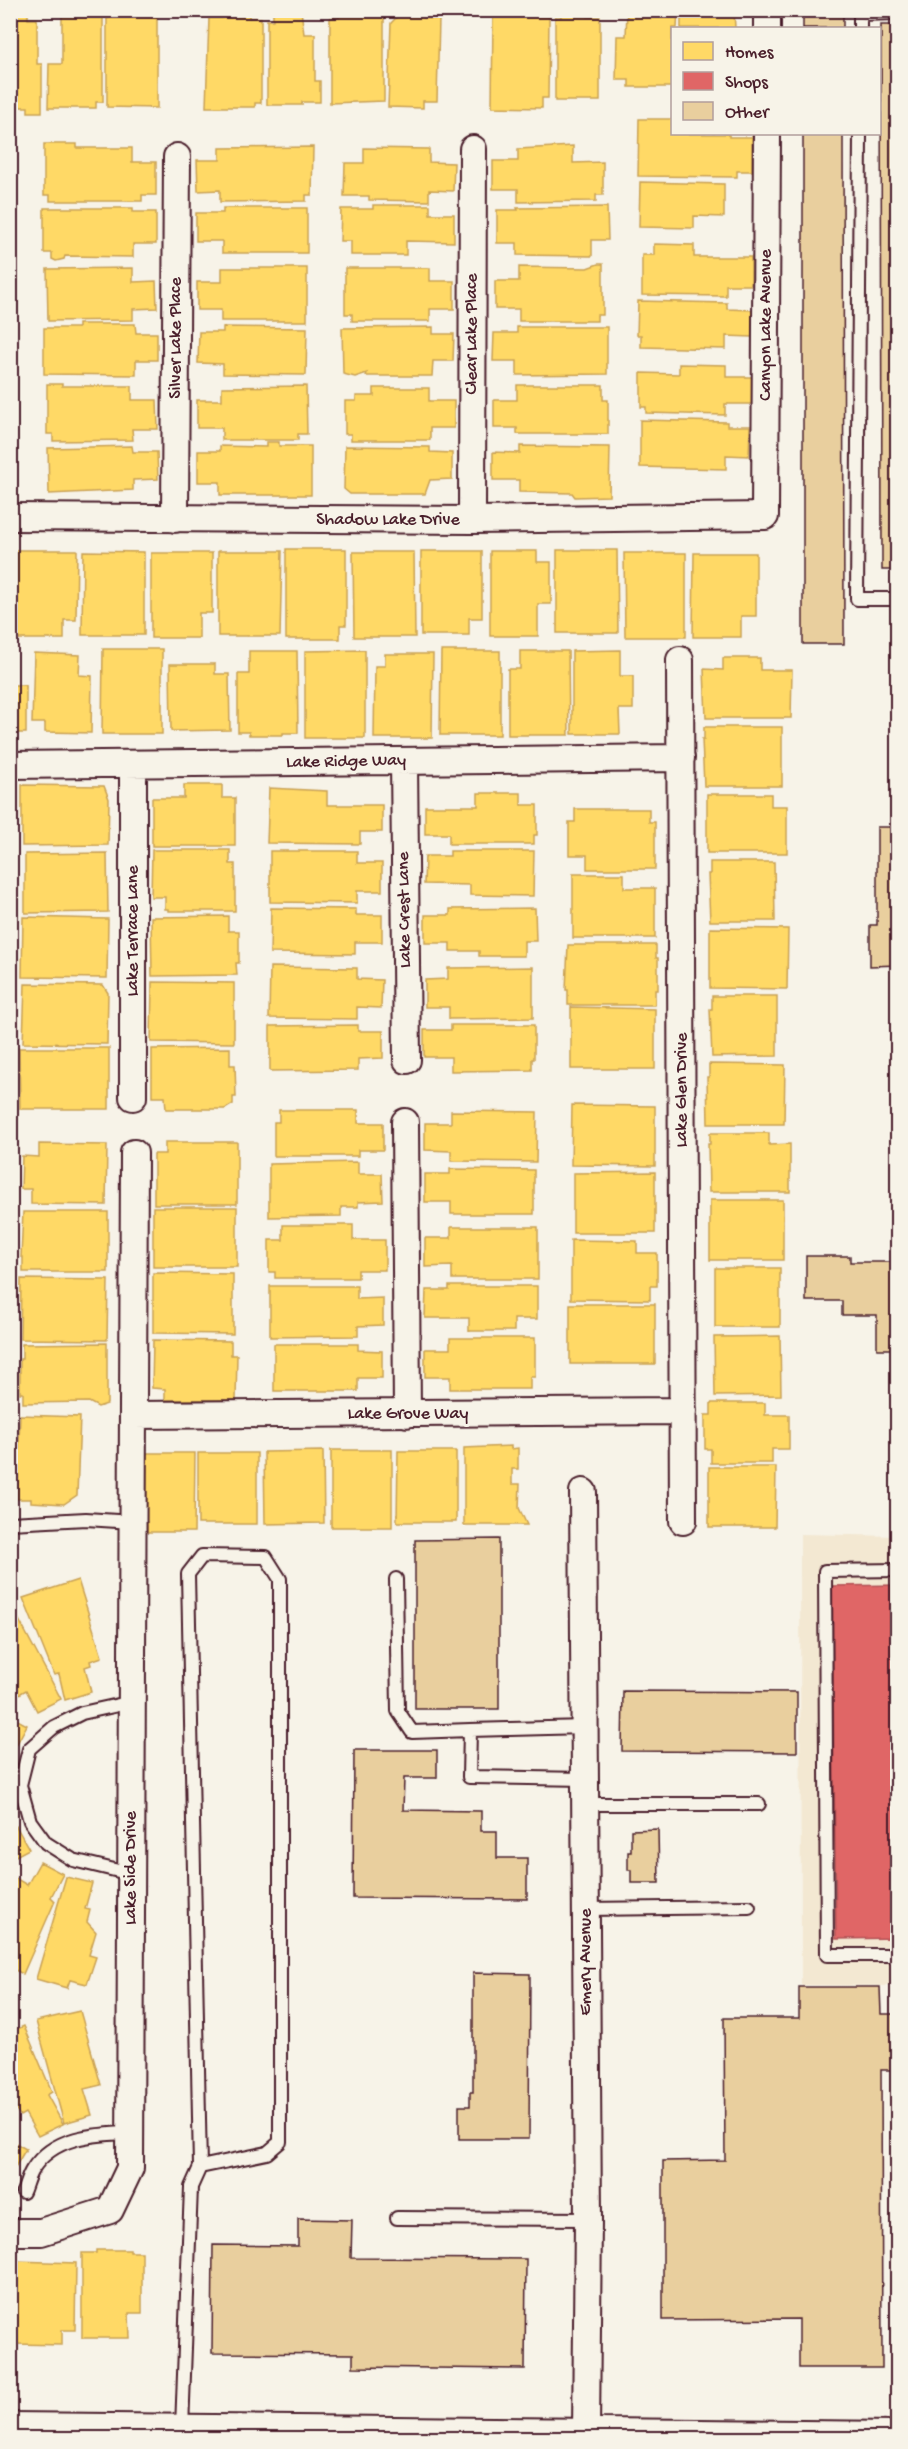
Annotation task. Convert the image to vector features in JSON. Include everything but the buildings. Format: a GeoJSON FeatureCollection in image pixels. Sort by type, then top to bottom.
{"type":"FeatureCollection","features":[{"type":"Feature","properties":{"kind":"street"},"geometry":{"type":"LineString","coordinates":[[767,10],[767,27]]}},
{"type":"Feature","properties":{"kind":"street","name":"Canyon Lake Avenue"},"geometry":{"type":"LineString","coordinates":[[765,516],[767,135]]}},
{"type":"Feature","properties":{"kind":"street","name":"Clear Lake Place"},"geometry":{"type":"LineString","coordinates":[[472,520],[473,148]]}},
{"type":"Feature","properties":{"kind":"street","name":"Silver Lake Place"},"geometry":{"type":"LineString","coordinates":[[175,519],[177,157]]}},
{"type":"Feature","properties":{"kind":"street","name":"Shadow Lake Drive"},"geometry":{"type":"LineString","coordinates":[[10,517],[472,520],[765,516]]}},
{"type":"Feature","properties":{"kind":"street","name":"Lake Glen Drive"},"geometry":{"type":"LineString","coordinates":[[680,660],[683,1521]]}},
{"type":"Feature","properties":{"kind":"street","name":"Lake Ridge Way"},"geometry":{"type":"LineString","coordinates":[[10,765],[681,758]]}},
{"type":"Feature","properties":{"kind":"street","name":"Lake Crest Lane"},"geometry":{"type":"LineString","coordinates":[[404,761],[407,1060]]}},
{"type":"Feature","properties":{"kind":"street","name":"Lake Terrace Lane"},"geometry":{"type":"LineString","coordinates":[[133,764],[133,1097]]}},
{"type":"Feature","properties":{"kind":"street"},"geometry":{"type":"LineString","coordinates":[[405,1122],[407,1414]]}},
{"type":"Feature","properties":{"kind":"street"},"geometry":{"type":"LineString","coordinates":[[133,1415],[134,1153]]}},
{"type":"Feature","properties":{"kind":"street","name":"Lake Grove Way"},"geometry":{"type":"LineString","coordinates":[[133,1415],[683,1411]]}},
{"type":"Feature","properties":{"kind":"street","name":"Lake Side Drive"},"geometry":{"type":"LineString","coordinates":[[10,2232],[41,2232],[110,2210],[130,2168],[133,1415]]}},
{"type":"Feature","properties":{"kind":"street","name":"Emery Avenue"},"geometry":{"type":"LineString","coordinates":[[574,2434],[588,2219],[583,1492]]}},
{"type":"Feature","properties":{"kind":"street"},"geometry":{"type":"LineString","coordinates":[[10,2426],[182,2428],[273,2434],[897,2435]]}},
{"type":"Feature","properties":{"kind":"lane"},"geometry":{"type":"LineString","coordinates":[[860,27],[860,14],[897,14]]}},
{"type":"Feature","properties":{"kind":"lane"},"geometry":{"type":"LineString","coordinates":[[860,135],[857,599],[897,599]]}},
{"type":"Feature","properties":{"kind":"lane"},"geometry":{"type":"LineString","coordinates":[[10,1523],[86,1519],[133,1522]]}},
{"type":"Feature","properties":{"kind":"lane"},"geometry":{"type":"LineString","coordinates":[[182,2428],[191,2187],[200,2167],[188,1574],[202,1556],[266,1557],[280,1579],[280,2142],[267,2153],[200,2167]]}},
{"type":"Feature","properties":{"kind":"lane"},"geometry":{"type":"LineString","coordinates":[[897,1570],[825,1570],[827,1955],[897,1955]]}},
{"type":"Feature","properties":{"kind":"lane"},"geometry":{"type":"LineString","coordinates":[[396,1579],[398,1711],[412,1731],[585,1727]]}},
{"type":"Feature","properties":{"kind":"lane"},"geometry":{"type":"LineString","coordinates":[[131,1874],[73,1860],[45,1843],[30,1821],[20,1785],[29,1749],[54,1727],[82,1713],[132,1702]]}},
{"type":"Feature","properties":{"kind":"lane"},"geometry":{"type":"LineString","coordinates":[[470,1730],[469,1777],[585,1791],[759,1804]]}},
{"type":"Feature","properties":{"kind":"lane"},"geometry":{"type":"LineString","coordinates":[[586,1909],[749,1907]]}},
{"type":"Feature","properties":{"kind":"lane"},"geometry":{"type":"LineString","coordinates":[[23,2192],[32,2170],[50,2150],[70,2140],[98,2134],[130,2133]]}},
{"type":"Feature","properties":{"kind":"lane"},"geometry":{"type":"LineString","coordinates":[[397,2218],[588,2219]]}},
{"type":"Feature","properties":{"kind":"shaded area"},"geometry":{"type":"Polygon","coordinates":[[[800,1534],[897,1536],[897,1986],[801,1985],[800,1534]]]}}]}
